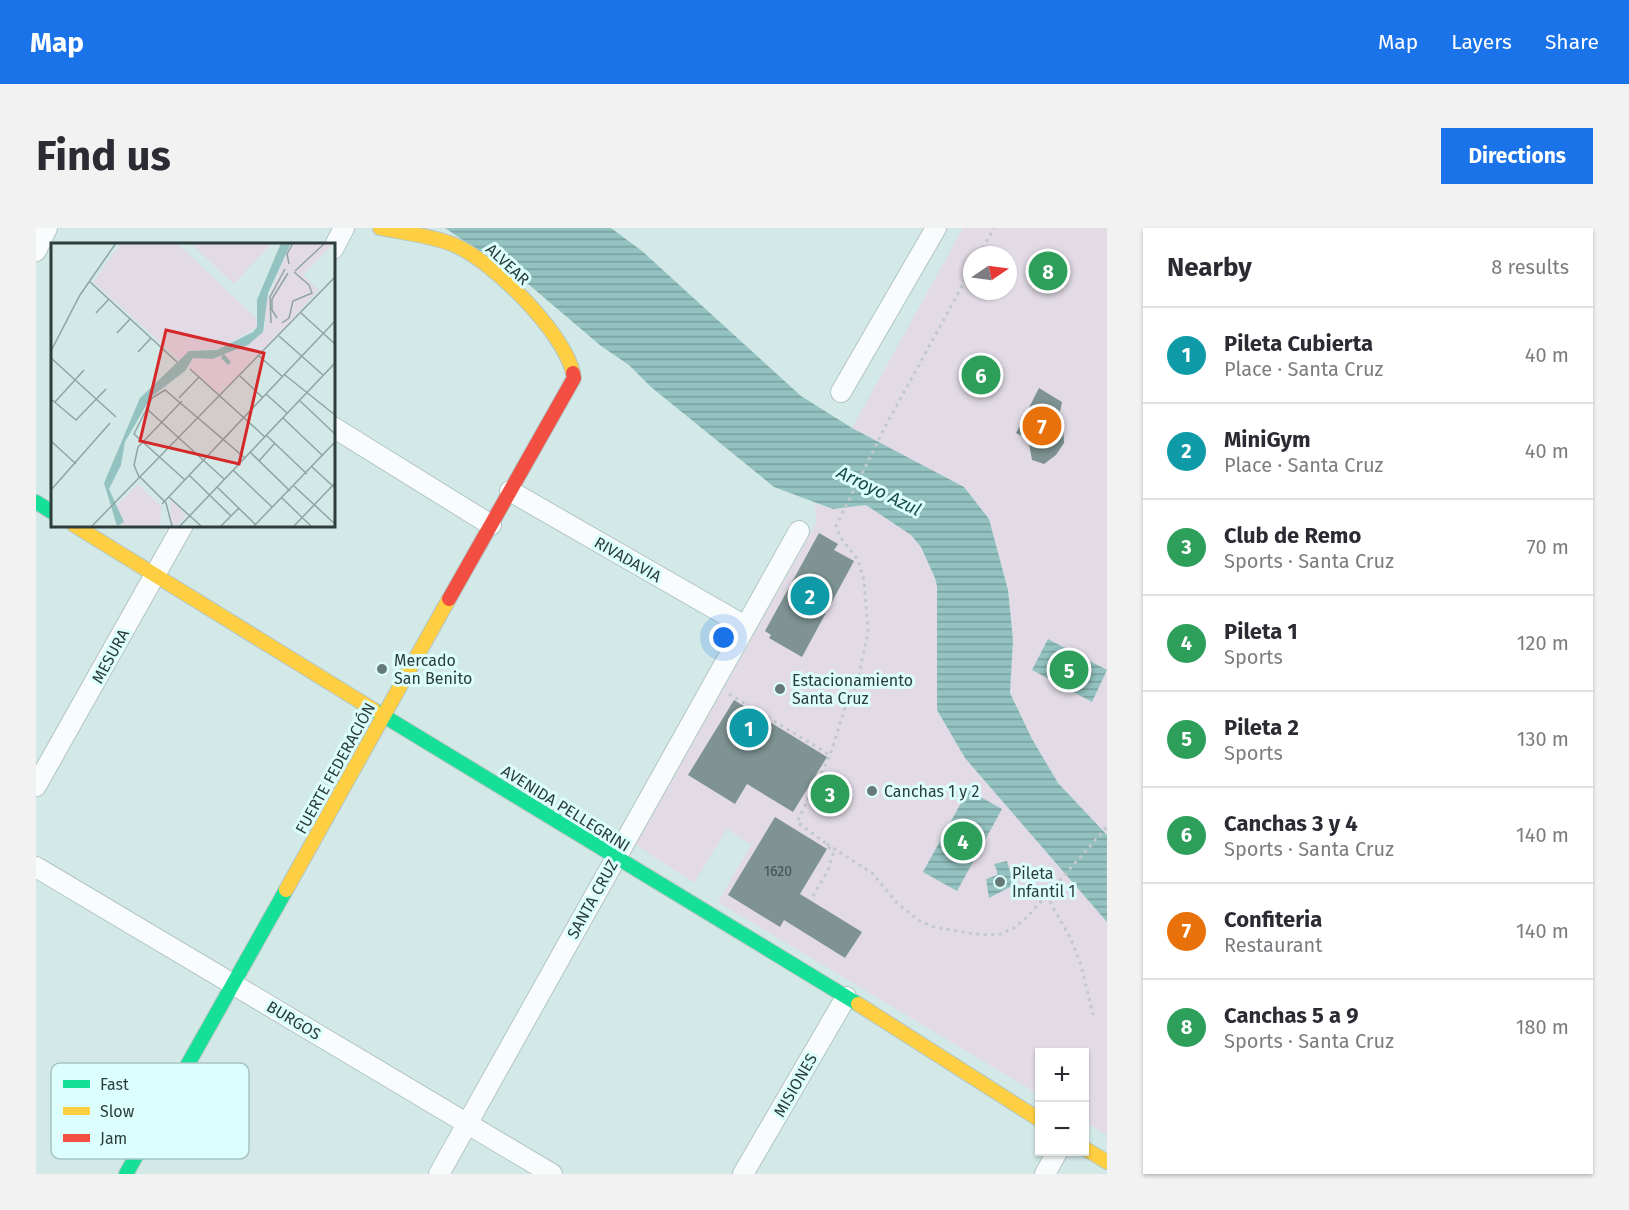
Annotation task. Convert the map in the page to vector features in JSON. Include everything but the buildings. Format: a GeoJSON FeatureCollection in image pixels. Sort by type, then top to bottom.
{"type":"FeatureCollection","features":[{"type":"Feature","properties":{"kind":"main road","name":"ALVEAR"},"geometry":{"type":"LineString","coordinates":[[380,228],[453,244],[471,252],[491,269],[546,327],[569,358],[574,378]]}},
{"type":"Feature","properties":{"kind":"main road","name":"FUERTE FEDERACIÓN"},"geometry":{"type":"LineString","coordinates":[[188,1063],[574,378]]}},
{"type":"Feature","properties":{"kind":"main road"},"geometry":{"type":"LineString","coordinates":[[36,502],[51,511]]}},
{"type":"Feature","properties":{"kind":"main road","name":"AVENIDA PELLEGRINI"},"geometry":{"type":"LineString","coordinates":[[76,526],[615,858],[846,997],[1035,1117]]}},
{"type":"Feature","properties":{"kind":"main road"},"geometry":{"type":"LineString","coordinates":[[1089,1151],[1107,1162]]}},
{"type":"Feature","properties":{"kind":"main road","name":"FUERTE FEDERACIÓN"},"geometry":{"type":"LineString","coordinates":[[126,1174],[134,1159]]}},
{"type":"Feature","properties":{"kind":"street"},"geometry":{"type":"LineString","coordinates":[[41,249],[47,228]]}},
{"type":"Feature","properties":{"kind":"street"},"geometry":{"type":"LineString","coordinates":[[334,247],[344,228]]}},
{"type":"Feature","properties":{"kind":"street"},"geometry":{"type":"LineString","coordinates":[[841,393],[936,228]]}},
{"type":"Feature","properties":{"kind":"street"},"geometry":{"type":"LineString","coordinates":[[334,428],[491,525]]}},
{"type":"Feature","properties":{"kind":"street","name":"RIVADAVIA"},"geometry":{"type":"LineString","coordinates":[[510,491],[745,626]]}},
{"type":"Feature","properties":{"kind":"street","name":"MESURA"},"geometry":{"type":"LineString","coordinates":[[36,786],[182,526]]}},
{"type":"Feature","properties":{"kind":"street","name":"SANTA CRUZ"},"geometry":{"type":"LineString","coordinates":[[439,1174],[799,531]]}},
{"type":"Feature","properties":{"kind":"street","name":"BURGOS"},"geometry":{"type":"LineString","coordinates":[[36,867],[552,1174]]}},
{"type":"Feature","properties":{"kind":"street","name":"MISIONES"},"geometry":{"type":"LineString","coordinates":[[743,1174],[846,997]]}},
{"type":"Feature","properties":{"kind":"street"},"geometry":{"type":"LineString","coordinates":[[1045,1174],[1055,1156]]}},
{"type":"Feature","properties":{"kind":"path"},"geometry":{"type":"LineString","coordinates":[[984,246],[994,228]]}},
{"type":"Feature","properties":{"kind":"path"},"geometry":{"type":"LineString","coordinates":[[963,284],[886,425],[836,526],[840,537],[858,560],[864,580],[868,632],[857,684],[846,705],[830,755],[797,822],[872,873],[897,903],[918,920],[952,931],[998,935],[1014,928],[1028,916],[1107,827]]}},
{"type":"Feature","properties":{"kind":"path"},"geometry":{"type":"LineString","coordinates":[[712,683],[830,755]]}},
{"type":"Feature","properties":{"kind":"path"},"geometry":{"type":"LineString","coordinates":[[813,896],[828,870],[833,854],[827,844]]}},
{"type":"Feature","properties":{"kind":"path"},"geometry":{"type":"LineString","coordinates":[[1046,895],[1071,939],[1081,965],[1093,1016]]}},
{"type":"Feature","properties":{"kind":"shaded area"},"geometry":{"type":"Polygon","coordinates":[[[963,228],[1107,228],[1107,835],[1058,783],[1032,739],[1010,693],[1013,640],[1008,590],[989,519],[852,428],[963,228]]]}},
{"type":"Feature","properties":{"kind":"shaded area"},"geometry":{"type":"Polygon","coordinates":[[[815,503],[833,509],[866,505],[911,535],[921,547],[937,586],[937,710],[965,758],[1107,922],[1107,1135],[1089,1124],[1089,1048],[1035,1048],[1035,1093],[718,902],[751,845],[727,829],[694,883],[636,845],[816,524],[815,503]]]}},
{"type":"Feature","properties":{"kind":"water","name":"Arroyo Azul"},"geometry":{"type":"Polygon","coordinates":[[[445,228],[611,228],[642,251],[801,396],[852,428],[964,487],[989,519],[1008,590],[1013,640],[1010,693],[1032,739],[1058,783],[1107,835],[1107,922],[965,758],[937,710],[937,586],[921,547],[911,535],[866,505],[833,509],[774,487],[527,283],[445,228]]]}},
{"type":"Feature","properties":{"kind":"water"},"geometry":{"type":"Polygon","coordinates":[[[1048,639],[1107,670],[1092,702],[1032,670],[1048,639]]]}},
{"type":"Feature","properties":{"kind":"water"},"geometry":{"type":"Polygon","coordinates":[[[968,790],[1002,809],[957,891],[923,872],[968,790]]]}},
{"type":"Feature","properties":{"kind":"water","name":"Pileta Infantil 1"},"geometry":{"type":"Polygon","coordinates":[[[1007,861],[1014,885],[989,898],[986,879],[997,875],[994,864],[1007,861]]]}},
{"type":"Feature","properties":{"kind":"traffic: fast"},"geometry":{"type":"LineString","coordinates":[[36,502],[51,511]]}},
{"type":"Feature","properties":{"kind":"traffic: fast"},"geometry":{"type":"LineString","coordinates":[[374,710],[858,1004]]}},
{"type":"Feature","properties":{"kind":"traffic: fast"},"geometry":{"type":"LineString","coordinates":[[189,1063],[286,890]]}},
{"type":"Feature","properties":{"kind":"traffic: fast"},"geometry":{"type":"LineString","coordinates":[[126,1174],[134,1159]]}},
{"type":"Feature","properties":{"kind":"traffic: slow"},"geometry":{"type":"LineString","coordinates":[[380,228],[425,236],[452,244],[486,265],[524,299],[541,318],[567,356],[573,373]]}},
{"type":"Feature","properties":{"kind":"traffic: slow"},"geometry":{"type":"LineString","coordinates":[[76,526],[374,710]]}},
{"type":"Feature","properties":{"kind":"traffic: slow"},"geometry":{"type":"LineString","coordinates":[[286,890],[449,599]]}},
{"type":"Feature","properties":{"kind":"traffic: slow"},"geometry":{"type":"LineString","coordinates":[[858,1004],[1035,1117]]}},
{"type":"Feature","properties":{"kind":"traffic: slow"},"geometry":{"type":"LineString","coordinates":[[1089,1151],[1107,1162]]}},
{"type":"Feature","properties":{"kind":"traffic: jam"},"geometry":{"type":"LineString","coordinates":[[449,599],[574,378],[573,373]]}},
{"type":"Feature","properties":{"kind":"place","name":"Canchas 5 a 9"},"geometry":{"type":"Point","coordinates":[1048,271]}},
{"type":"Feature","properties":{"kind":"place","name":"Canchas 3 y 4"},"geometry":{"type":"Point","coordinates":[981,375]}},
{"type":"Feature","properties":{"kind":"place","name":"Confiteria"},"geometry":{"type":"Point","coordinates":[1042,426]}},
{"type":"Feature","properties":{"kind":"place","name":"MiniGym"},"geometry":{"type":"Point","coordinates":[810,596]}},
{"type":"Feature","properties":{"kind":"place","name":"Mercado San Benito"},"geometry":{"type":"Point","coordinates":[382,669]}},
{"type":"Feature","properties":{"kind":"place","name":"Pileta 2"},"geometry":{"type":"Point","coordinates":[1069,670]}},
{"type":"Feature","properties":{"kind":"place","name":"Estacionamiento Santa Cruz"},"geometry":{"type":"Point","coordinates":[780,689]}},
{"type":"Feature","properties":{"kind":"place","name":"Pileta Cubierta"},"geometry":{"type":"Point","coordinates":[749,728]}},
{"type":"Feature","properties":{"kind":"place","name":"Canchas 1 y 2"},"geometry":{"type":"Point","coordinates":[872,791]}},
{"type":"Feature","properties":{"kind":"place","name":"Club de Remo"},"geometry":{"type":"Point","coordinates":[830,794]}},
{"type":"Feature","properties":{"kind":"place","name":"Pileta 1"},"geometry":{"type":"Point","coordinates":[963,841]}},
{"type":"Feature","properties":{"kind":"place","name":"Pileta Infantil 1"},"geometry":{"type":"Point","coordinates":[1000,882]}}]}
